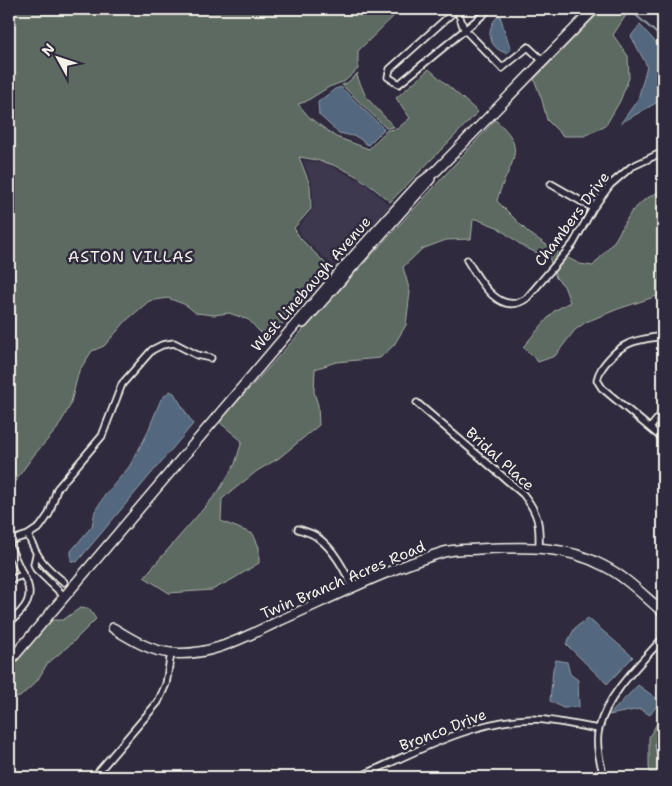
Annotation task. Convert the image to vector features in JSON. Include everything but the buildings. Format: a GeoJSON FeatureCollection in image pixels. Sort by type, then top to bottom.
{"type":"FeatureCollection","features":[{"type":"Feature","properties":{"kind":"main road","name":"West Linebaugh Avenue"},"geometry":{"type":"LineString","coordinates":[[9,662],[214,422],[375,238],[419,184],[436,171],[594,9]]}},
{"type":"Feature","properties":{"kind":"main road","name":"Twin Branch Acres Road"},"geometry":{"type":"LineString","coordinates":[[113,628],[141,645],[171,653],[200,652],[228,645],[353,588],[446,551],[539,547],[571,552],[603,566],[624,579],[663,612]]}},
{"type":"Feature","properties":{"kind":"main road"},"geometry":{"type":"LineString","coordinates":[[64,582],[73,582],[80,578]]}},
{"type":"Feature","properties":{"kind":"street"},"geometry":{"type":"LineString","coordinates":[[488,9],[484,14],[464,29],[399,84],[388,77],[390,69],[457,9],[464,29],[502,68],[528,47],[543,61]]}},
{"type":"Feature","properties":{"kind":"street","name":"Chambers Drive"},"geometry":{"type":"LineString","coordinates":[[467,260],[483,287],[505,304],[520,303],[527,298],[573,244],[593,208],[610,186],[625,171],[663,152]]}},
{"type":"Feature","properties":{"kind":"street"},"geometry":{"type":"LineString","coordinates":[[551,184],[593,208]]}},
{"type":"Feature","properties":{"kind":"street"},"geometry":{"type":"LineString","coordinates":[[663,336],[628,343],[617,350],[599,372],[597,380],[602,388],[663,439]]}},
{"type":"Feature","properties":{"kind":"street"},"geometry":{"type":"LineString","coordinates":[[9,541],[28,535],[40,526],[49,514],[57,489],[102,436],[122,384],[152,350],[162,344],[174,343],[197,355],[211,358]]}},
{"type":"Feature","properties":{"kind":"street","name":"Bridal Place"},"geometry":{"type":"LineString","coordinates":[[417,403],[524,494],[534,508],[540,528],[539,547]]}},
{"type":"Feature","properties":{"kind":"street"},"geometry":{"type":"LineString","coordinates":[[650,428],[663,412]]}},
{"type":"Feature","properties":{"kind":"street"},"geometry":{"type":"LineString","coordinates":[[298,529],[316,536],[334,553],[353,588]]}},
{"type":"Feature","properties":{"kind":"street"},"geometry":{"type":"LineString","coordinates":[[28,535],[36,555],[45,566],[64,582]]}},
{"type":"Feature","properties":{"kind":"street"},"geometry":{"type":"LineString","coordinates":[[9,545],[27,582],[29,600],[25,609],[9,623]]}},
{"type":"Feature","properties":{"kind":"street"},"geometry":{"type":"LineString","coordinates":[[36,555],[34,564],[36,569],[64,596]]}},
{"type":"Feature","properties":{"kind":"street"},"geometry":{"type":"LineString","coordinates":[[9,580],[22,575]]}},
{"type":"Feature","properties":{"kind":"street"},"geometry":{"type":"LineString","coordinates":[[604,777],[599,758],[598,729],[605,712],[620,688],[663,638]]}},
{"type":"Feature","properties":{"kind":"street"},"geometry":{"type":"LineString","coordinates":[[94,777],[158,702],[166,684],[171,653]]}},
{"type":"Feature","properties":{"kind":"street","name":"Bronco Drive"},"geometry":{"type":"LineString","coordinates":[[359,777],[467,730],[499,722],[533,719],[598,729]]}},
{"type":"Feature","properties":{"kind":"street"},"geometry":{"type":"LineString","coordinates":[[376,770],[380,777]]}},
{"type":"Feature","properties":{"kind":"shaded area"},"geometry":{"type":"Polygon","coordinates":[[[303,160],[328,165],[363,182],[389,205],[393,203],[333,266],[302,237],[298,228],[313,209],[312,184],[303,160]]]}},
{"type":"Feature","properties":{"kind":"green space"},"geometry":{"type":"Polygon","coordinates":[[[9,9],[401,9],[358,51],[358,69],[345,81],[329,87],[305,102],[298,104],[310,118],[336,137],[369,149],[387,130],[397,129],[410,118],[396,98],[429,69],[478,112],[390,202],[358,177],[338,167],[299,157],[310,185],[311,209],[294,228],[300,238],[329,267],[268,341],[249,320],[229,313],[214,315],[196,313],[186,305],[168,298],[149,301],[127,320],[104,346],[92,351],[79,371],[70,406],[57,429],[18,477],[9,498],[9,9]]]}},
{"type":"Feature","properties":{"kind":"green space"},"geometry":{"type":"Polygon","coordinates":[[[603,9],[630,9],[613,35],[628,56],[629,78],[620,101],[606,125],[584,136],[563,136],[547,120],[534,79],[603,9]]]}},
{"type":"Feature","properties":{"kind":"green space"},"geometry":{"type":"Polygon","coordinates":[[[358,73],[357,76],[366,97],[394,127],[386,128],[342,85],[358,73]]]}},
{"type":"Feature","properties":{"kind":"green space"},"geometry":{"type":"Polygon","coordinates":[[[495,120],[506,131],[512,141],[514,150],[510,168],[497,201],[529,233],[560,254],[551,264],[550,259],[524,247],[497,227],[476,219],[473,220],[471,239],[446,240],[422,249],[403,267],[410,292],[406,325],[394,345],[380,358],[336,362],[315,369],[314,392],[318,405],[319,425],[279,458],[257,471],[222,499],[221,521],[253,534],[259,547],[259,563],[212,590],[169,593],[144,577],[218,492],[235,464],[242,441],[219,422],[495,120]]]}},
{"type":"Feature","properties":{"kind":"green space"},"geometry":{"type":"Polygon","coordinates":[[[663,189],[663,294],[586,322],[575,330],[555,356],[538,362],[523,347],[554,311],[570,302],[564,286],[556,278],[554,271],[566,257],[580,264],[593,266],[615,240],[631,212],[644,200],[663,189]]]}},
{"type":"Feature","properties":{"kind":"green space"},"geometry":{"type":"Polygon","coordinates":[[[80,608],[89,609],[96,619],[47,664],[37,681],[20,697],[12,699],[9,695],[9,670],[51,620],[63,620],[80,608]]]}},
{"type":"Feature","properties":{"kind":"green space"},"geometry":{"type":"Polygon","coordinates":[[[663,713],[663,777],[651,777],[649,737],[663,713]]]}},
{"type":"Feature","properties":{"kind":"water"},"geometry":{"type":"Polygon","coordinates":[[[498,16],[500,16],[511,50],[506,53],[495,47],[490,38],[491,27],[498,16]]]}},
{"type":"Feature","properties":{"kind":"water"},"geometry":{"type":"Polygon","coordinates":[[[640,25],[663,50],[663,99],[621,123],[638,99],[647,66],[631,36],[640,25]]]}},
{"type":"Feature","properties":{"kind":"water"},"geometry":{"type":"Polygon","coordinates":[[[341,87],[384,129],[368,145],[357,137],[339,133],[319,115],[318,102],[335,89],[341,87]]]}},
{"type":"Feature","properties":{"kind":"water"},"geometry":{"type":"Polygon","coordinates":[[[170,391],[174,393],[193,424],[77,562],[71,561],[71,551],[92,526],[95,511],[105,495],[129,467],[146,436],[161,399],[170,391]]]}},
{"type":"Feature","properties":{"kind":"water"},"geometry":{"type":"Polygon","coordinates":[[[588,618],[633,657],[607,684],[566,644],[575,628],[588,618]]]}},
{"type":"Feature","properties":{"kind":"water"},"geometry":{"type":"Polygon","coordinates":[[[556,660],[567,662],[570,674],[578,680],[579,707],[563,708],[550,701],[553,669],[556,660]]]}},
{"type":"Feature","properties":{"kind":"water"},"geometry":{"type":"Polygon","coordinates":[[[638,685],[660,701],[650,715],[640,709],[609,715],[638,685]]]}},
{"type":"Feature","properties":{"kind":"waterway"},"geometry":{"type":"LineString","coordinates":[[629,9],[663,39]]}},
{"type":"Feature","properties":{"kind":"waterway"},"geometry":{"type":"LineString","coordinates":[[663,727],[655,744],[658,758],[663,761]]}},
{"type":"Feature","properties":{"kind":"district","name":"ASTON VILLAS"},"geometry":{"type":"Point","coordinates":[131,256]}}]}
